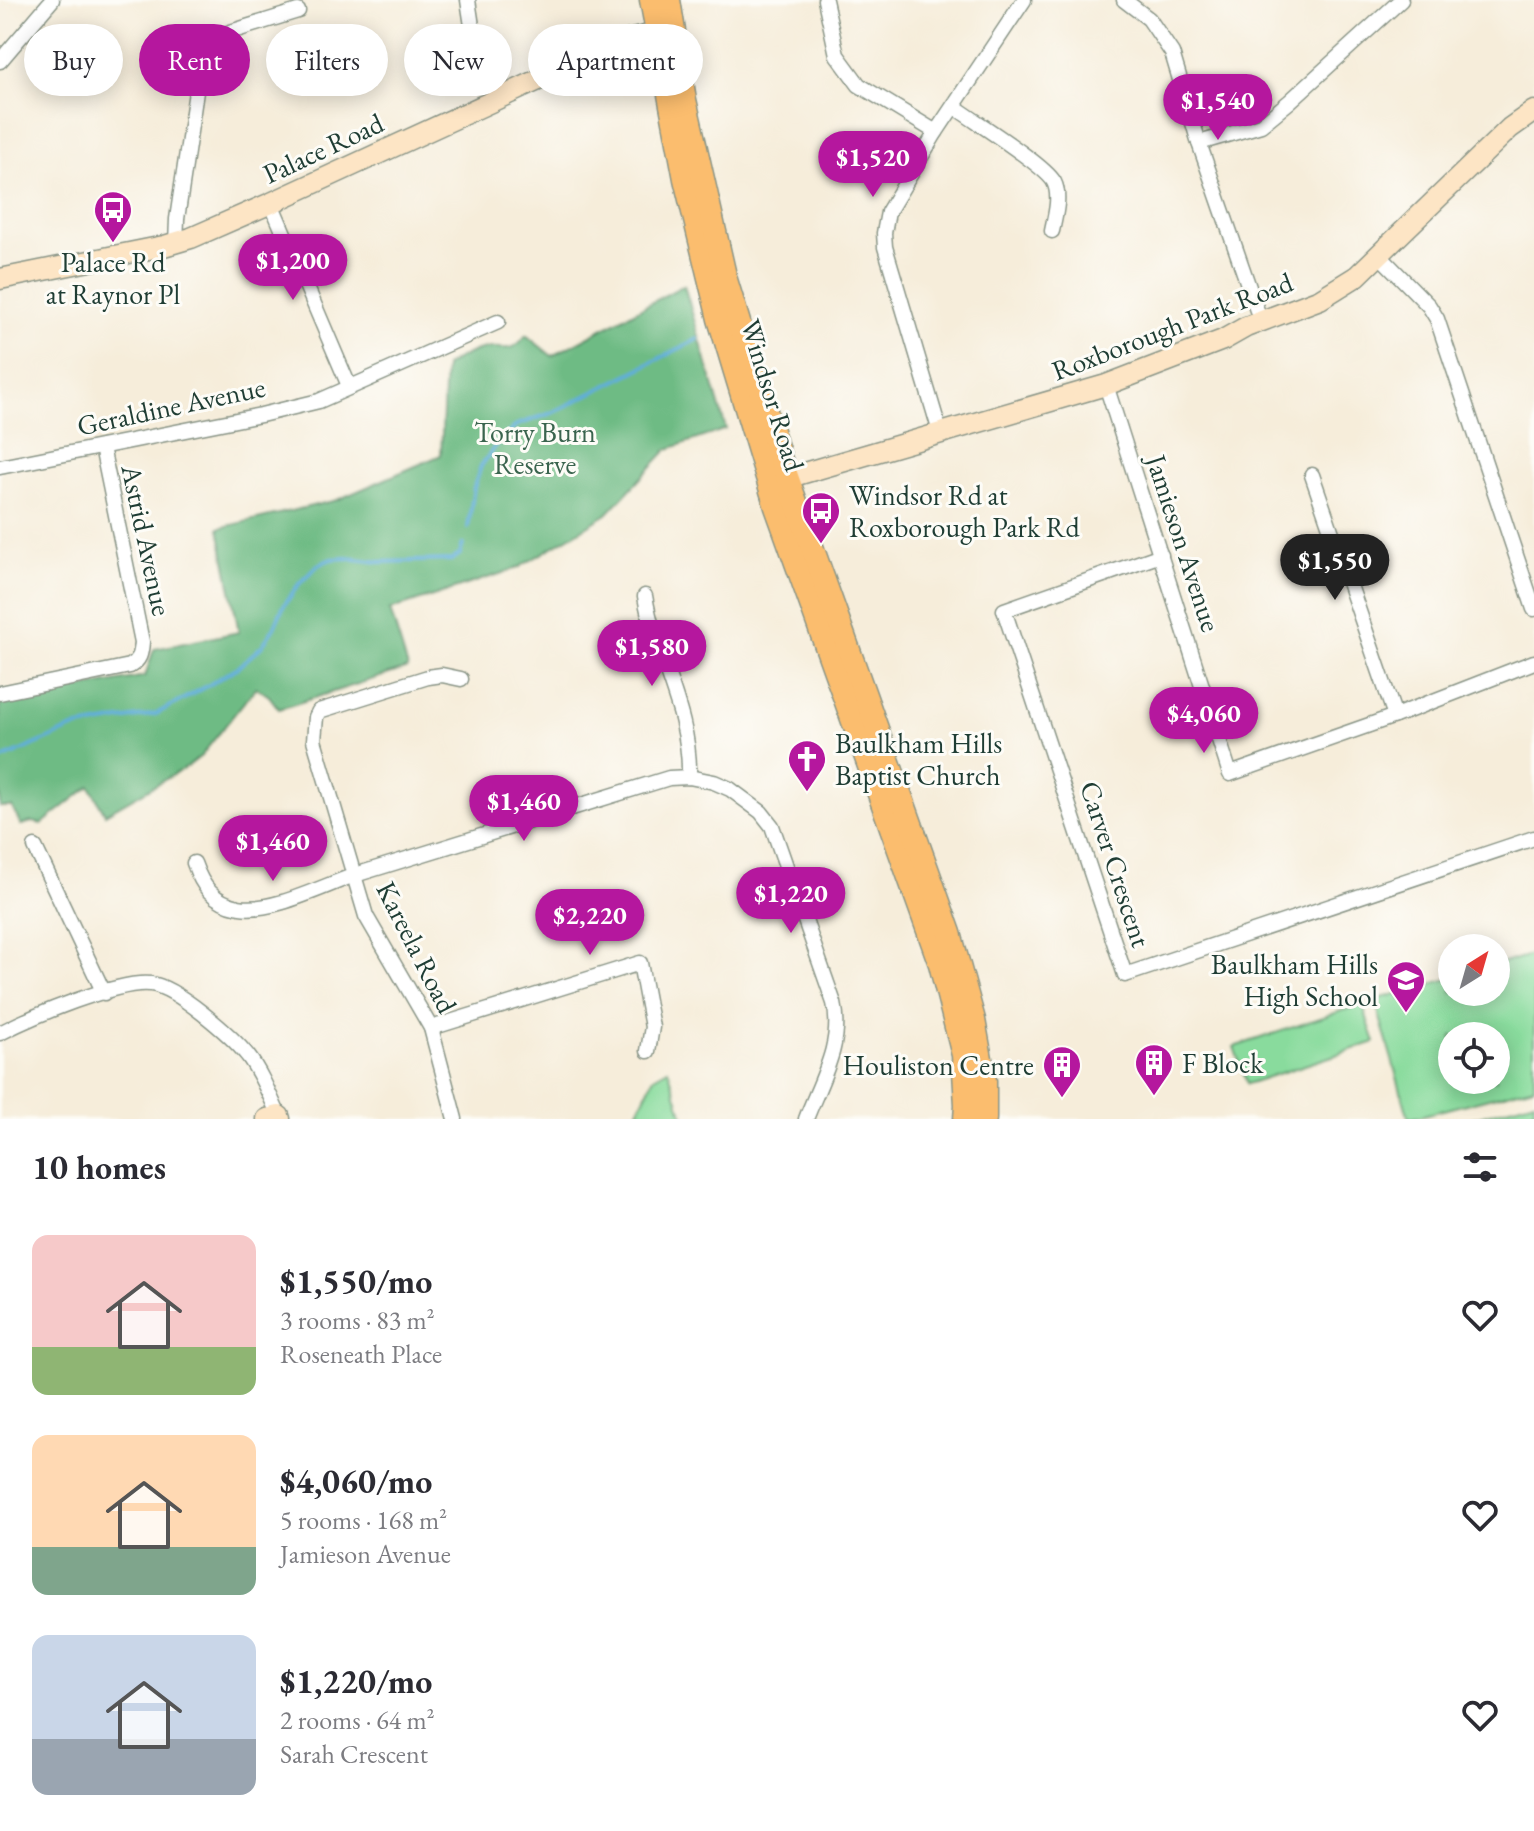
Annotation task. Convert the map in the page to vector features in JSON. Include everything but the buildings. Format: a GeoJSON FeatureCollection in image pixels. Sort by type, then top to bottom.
{"type":"FeatureCollection","features":[{"type":"Feature","properties":{"kind":"main road","name":"Windsor Road"},"geometry":{"type":"LineString","coordinates":[[651,0],[655,24]]}},
{"type":"Feature","properties":{"kind":"main road","name":"Windsor Road"},"geometry":{"type":"LineString","coordinates":[[669,0],[685,100],[726,280],[764,407],[778,481],[940,964],[963,1055],[965,1119]]}},
{"type":"Feature","properties":{"kind":"main road","name":"Windsor Road"},"geometry":{"type":"LineString","coordinates":[[669,96],[698,240],[744,410],[778,481],[950,933],[974,1020],[985,1081],[985,1119]]}},
{"type":"Feature","properties":{"kind":"street"},"geometry":{"type":"LineString","coordinates":[[0,61],[52,0]]}},
{"type":"Feature","properties":{"kind":"street"},"geometry":{"type":"LineString","coordinates":[[468,0],[472,24]]}},
{"type":"Feature","properties":{"kind":"street"},"geometry":{"type":"LineString","coordinates":[[825,0],[837,55],[859,85],[936,132]]}},
{"type":"Feature","properties":{"kind":"street"},"geometry":{"type":"LineString","coordinates":[[940,432],[894,280],[884,233],[888,212],[936,132],[1024,0]]}},
{"type":"Feature","properties":{"kind":"street"},"geometry":{"type":"LineString","coordinates":[[1124,0],[1149,19],[1172,53],[1199,143],[1261,322]]}},
{"type":"Feature","properties":{"kind":"street"},"geometry":{"type":"LineString","coordinates":[[1199,143],[1261,125],[1401,0]]}},
{"type":"Feature","properties":{"kind":"street"},"geometry":{"type":"LineString","coordinates":[[176,243],[194,102],[206,46],[214,37],[298,11]]}},
{"type":"Feature","properties":{"kind":"street","name":"Palace Road"},"geometry":{"type":"LineString","coordinates":[[0,279],[176,243],[271,203],[501,96]]}},
{"type":"Feature","properties":{"kind":"street"},"geometry":{"type":"LineString","coordinates":[[955,107],[1035,163],[1054,182],[1057,202],[1052,231]]}},
{"type":"Feature","properties":{"kind":"street","name":"Roxborough Park Road"},"geometry":{"type":"LineString","coordinates":[[778,481],[1106,385],[1223,340],[1344,287],[1510,128],[1534,111]]}},
{"type":"Feature","properties":{"kind":"street"},"geometry":{"type":"LineString","coordinates":[[271,203],[349,386]]}},
{"type":"Feature","properties":{"kind":"street"},"geometry":{"type":"LineString","coordinates":[[1379,255],[1429,306],[1437,319],[1534,609]]}},
{"type":"Feature","properties":{"kind":"street","name":"Geraldine Avenue"},"geometry":{"type":"LineString","coordinates":[[0,467],[319,401],[498,322]]}},
{"type":"Feature","properties":{"kind":"street","name":"Jamieson Avenue"},"geometry":{"type":"LineString","coordinates":[[1106,385],[1230,774],[1395,716],[1534,662]]}},
{"type":"Feature","properties":{"kind":"street","name":"Astrid Avenue"},"geometry":{"type":"LineString","coordinates":[[0,693],[137,662],[142,642],[102,447]]}},
{"type":"Feature","properties":{"kind":"street"},"geometry":{"type":"LineString","coordinates":[[1312,475],[1395,716]]}},
{"type":"Feature","properties":{"kind":"street","name":"Carver Crescent"},"geometry":{"type":"LineString","coordinates":[[1161,555],[1004,610],[1125,975],[1534,838]]}},
{"type":"Feature","properties":{"kind":"street"},"geometry":{"type":"LineString","coordinates":[[645,596],[650,626],[687,729],[689,777]]}},
{"type":"Feature","properties":{"kind":"street","name":"Kareela Road"},"geometry":{"type":"LineString","coordinates":[[455,1119],[431,1028],[366,916],[314,740],[319,711],[428,677],[442,675],[461,679]]}},
{"type":"Feature","properties":{"kind":"street"},"geometry":{"type":"LineString","coordinates":[[194,863],[201,884],[222,902],[240,907],[262,907],[669,778],[689,777],[714,782],[730,789],[761,812],[776,834],[838,1019],[834,1046],[806,1119]]}},
{"type":"Feature","properties":{"kind":"street"},"geometry":{"type":"LineString","coordinates":[[35,847],[104,993]]}},
{"type":"Feature","properties":{"kind":"street"},"geometry":{"type":"LineString","coordinates":[[431,1028],[640,963],[652,1027],[648,1051]]}},
{"type":"Feature","properties":{"kind":"street"},"geometry":{"type":"LineString","coordinates":[[0,1033],[23,1021],[104,993],[146,984],[171,990],[250,1058],[275,1118]]}},
{"type":"Feature","properties":{"kind":"green space","name":"Torry Burn Reserve"},"geometry":{"type":"Polygon","coordinates":[[[684,285],[726,429],[668,449],[607,514],[518,568],[390,610],[408,668],[279,709],[269,696],[256,687],[201,756],[105,814],[90,786],[42,824],[32,822],[21,825],[12,807],[0,807],[0,703],[145,676],[154,649],[239,632],[219,528],[337,500],[441,455],[445,366],[460,358],[482,349],[512,347],[526,335],[552,356],[684,285]]]}},
{"type":"Feature","properties":{"kind":"green space"},"geometry":{"type":"Polygon","coordinates":[[[1534,954],[1534,1086],[1510,1092],[1510,1022],[1438,1022],[1438,1094],[1504,1094],[1409,1119],[1375,1000],[1438,982],[1438,1006],[1510,1006],[1510,961],[1534,954]]]}},
{"type":"Feature","properties":{"kind":"green space"},"geometry":{"type":"Polygon","coordinates":[[[1362,1004],[1375,1042],[1247,1084],[1234,1047],[1362,1004]]]}},
{"type":"Feature","properties":{"kind":"green space"},"geometry":{"type":"Polygon","coordinates":[[[668,1069],[684,1119],[634,1119],[654,1077],[668,1069]]]}},
{"type":"Feature","properties":{"kind":"green space"},"geometry":{"type":"Polygon","coordinates":[[[1534,1100],[1534,1119],[1470,1119],[1534,1100]]]}},
{"type":"Feature","properties":{"kind":"waterway"},"geometry":{"type":"LineString","coordinates":[[468,528],[474,487],[481,466],[496,445],[517,425],[552,413],[698,339]]}},
{"type":"Feature","properties":{"kind":"waterway"},"geometry":{"type":"LineString","coordinates":[[0,760],[73,728],[156,714],[209,685],[239,666],[262,646],[284,605],[318,565],[331,559],[347,558],[380,562],[452,560],[460,554],[463,544]]}},
{"type":"Feature","properties":{"kind":"place","name":"Palace Rd at Raynor Pl"},"geometry":{"type":"Point","coordinates":[113,244]}},
{"type":"Feature","properties":{"kind":"place","name":"Windsor Rd at Roxborough Park Rd"},"geometry":{"type":"Point","coordinates":[821,545]}},
{"type":"Feature","properties":{"kind":"place","name":"Baulkham Hills Baptist Church"},"geometry":{"type":"Point","coordinates":[807,793]}},
{"type":"Feature","properties":{"kind":"place","name":"Baulkham Hills High School"},"geometry":{"type":"Point","coordinates":[1406,1014]}},
{"type":"Feature","properties":{"kind":"place","name":"F Block"},"geometry":{"type":"Point","coordinates":[1154,1097]}},
{"type":"Feature","properties":{"kind":"place","name":"Houliston Centre"},"geometry":{"type":"Point","coordinates":[1062,1099]}}]}
